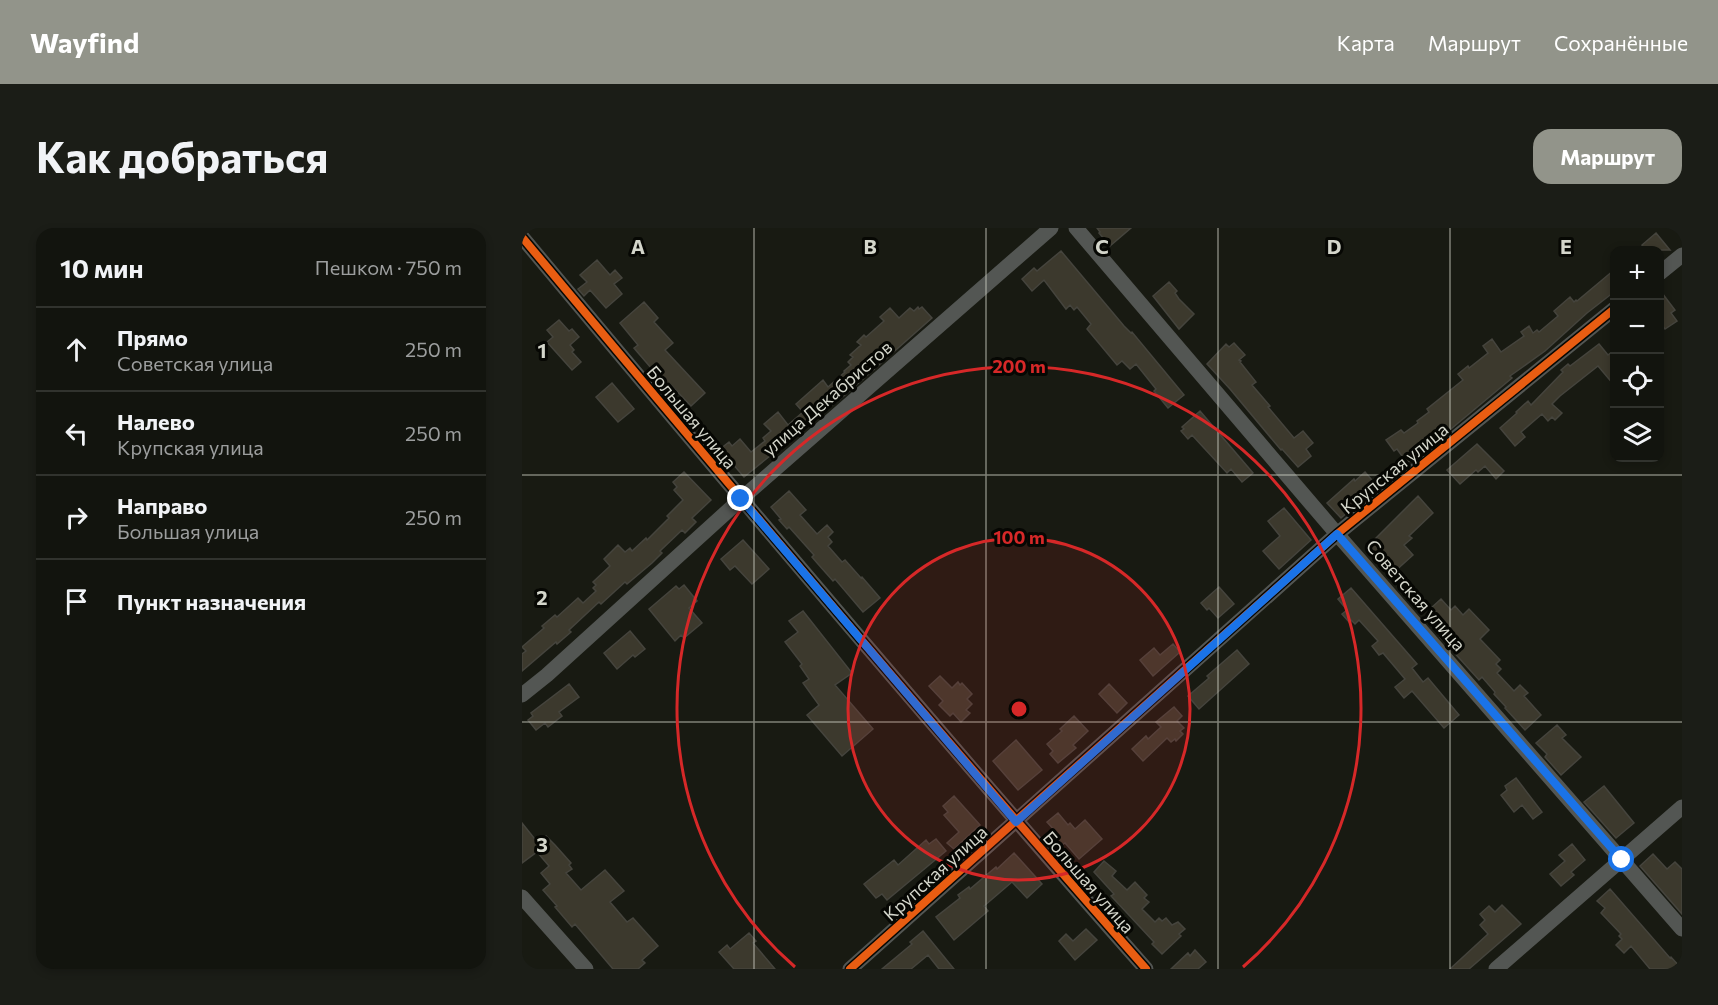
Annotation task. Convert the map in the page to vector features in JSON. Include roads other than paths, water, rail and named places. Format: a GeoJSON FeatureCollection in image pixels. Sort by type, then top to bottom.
{"type":"FeatureCollection","features":[{"type":"Feature","properties":{"kind":"street","name":"улица Декабристов"},"geometry":{"type":"LineString","coordinates":[[522,695],[741,499],[1051,228]]}},
{"type":"Feature","properties":{"kind":"street","name":"Советская улица"},"geometry":{"type":"LineString","coordinates":[[1077,228],[1337,534],[1682,929]]}},
{"type":"Feature","properties":{"kind":"street","name":"Большая улица"},"geometry":{"type":"LineString","coordinates":[[522,237],[1016,822],[1146,969]]}},
{"type":"Feature","properties":{"kind":"street"},"geometry":{"type":"LineString","coordinates":[[1664,269],[1682,255]]}},
{"type":"Feature","properties":{"kind":"street","name":"Крупская улица"},"geometry":{"type":"LineString","coordinates":[[850,969],[1337,534],[1610,312]]}},
{"type":"Feature","properties":{"kind":"street"},"geometry":{"type":"LineString","coordinates":[[1496,969],[1682,807]]}},
{"type":"Feature","properties":{"kind":"street"},"geometry":{"type":"LineString","coordinates":[[522,897],[586,969]]}}]}
